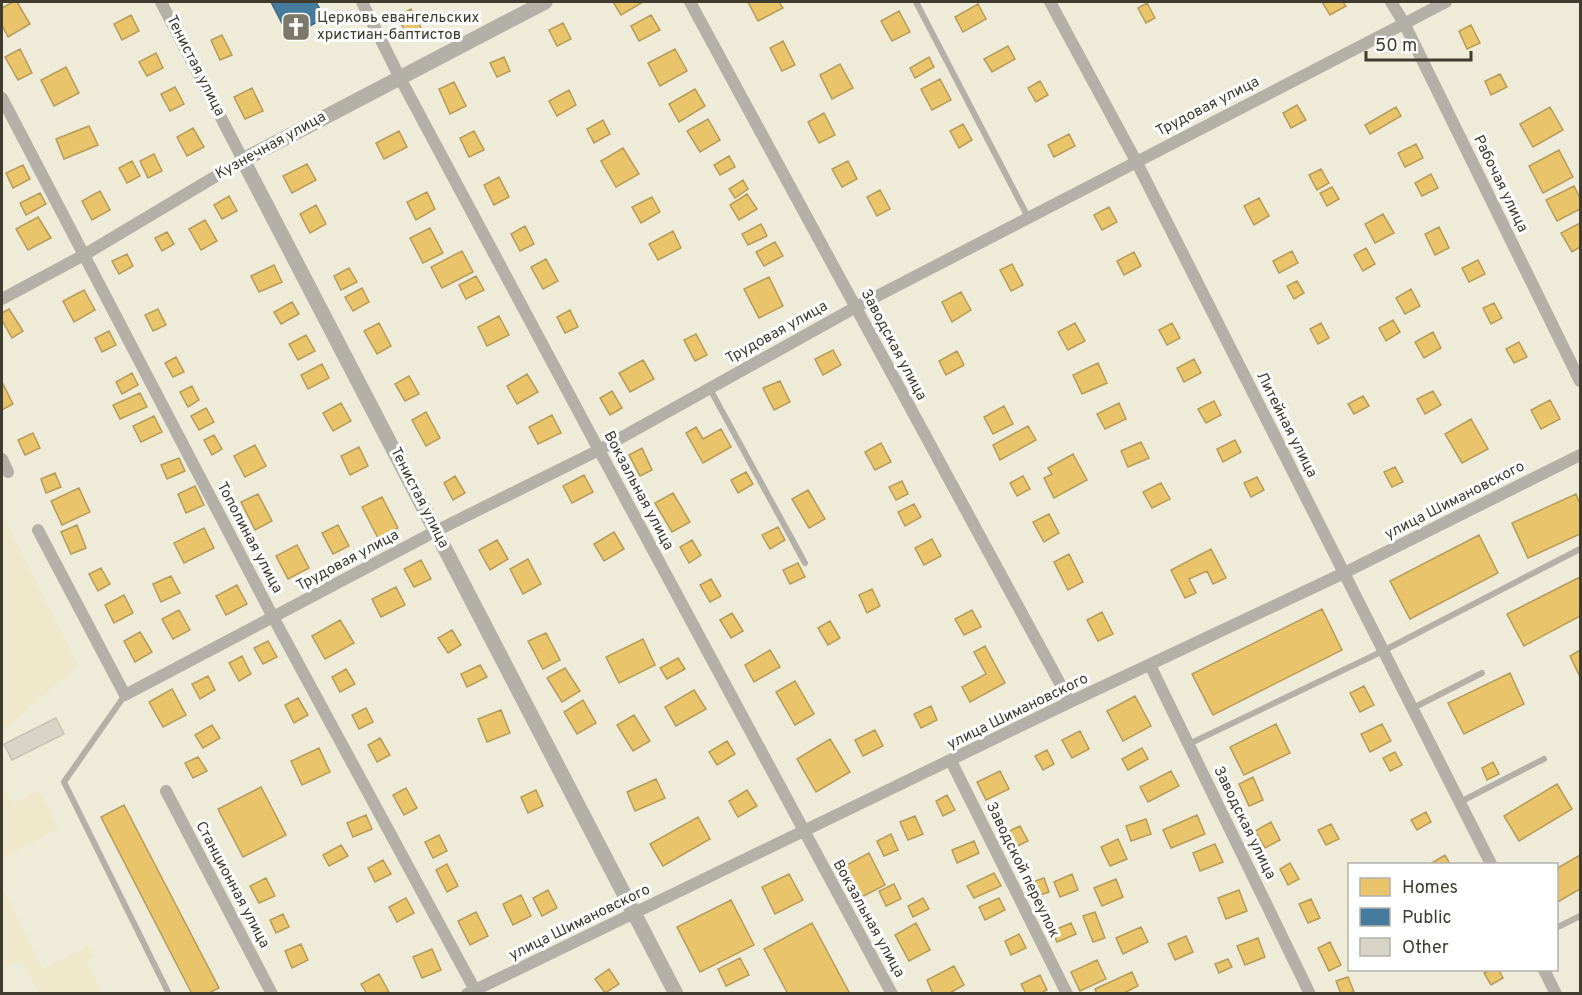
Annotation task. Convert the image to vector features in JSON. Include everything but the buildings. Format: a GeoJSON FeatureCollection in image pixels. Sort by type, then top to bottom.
{"type":"FeatureCollection","features":[{"type":"Feature","properties":{"kind":"street","name":"Тенистая улица"},"geometry":{"type":"LineString","coordinates":[[161,2],[676,993]]}},
{"type":"Feature","properties":{"kind":"street","name":"Вокзальная улица"},"geometry":{"type":"LineString","coordinates":[[362,2],[400,78],[892,993]]}},
{"type":"Feature","properties":{"kind":"street","name":"Кузнечная улица"},"geometry":{"type":"LineString","coordinates":[[2,299],[84,255],[243,160],[545,2]]}},
{"type":"Feature","properties":{"kind":"street","name":"Заводская улица"},"geometry":{"type":"LineString","coordinates":[[690,2],[1070,702]]}},
{"type":"Feature","properties":{"kind":"street","name":"Литейная улица"},"geometry":{"type":"LineString","coordinates":[[1050,2],[1136,161],[1490,863]]}},
{"type":"Feature","properties":{"kind":"street","name":"Рабочая улица"},"geometry":{"type":"LineString","coordinates":[[1391,2],[1404,23],[1581,381]]}},
{"type":"Feature","properties":{"kind":"street","name":"Трудовая улица"},"geometry":{"type":"LineString","coordinates":[[125,695],[436,531],[599,450],[856,307],[1446,2]]}},
{"type":"Feature","properties":{"kind":"street","name":"Тополиная улица"},"geometry":{"type":"LineString","coordinates":[[2,98],[471,992]]}},
{"type":"Feature","properties":{"kind":"street","name":"улица Шимановского"},"geometry":{"type":"LineString","coordinates":[[471,992],[1070,702],[1344,573],[1581,455]]}},
{"type":"Feature","properties":{"kind":"street"},"geometry":{"type":"LineString","coordinates":[[2,459],[8,472]]}},
{"type":"Feature","properties":{"kind":"street"},"geometry":{"type":"LineString","coordinates":[[38,530],[125,695]]}},
{"type":"Feature","properties":{"kind":"street","name":"Заводская улица"},"geometry":{"type":"LineString","coordinates":[[1150,665],[1310,993]]}},
{"type":"Feature","properties":{"kind":"street","name":"Заводской переулок"},"geometry":{"type":"LineString","coordinates":[[951,760],[1066,993]]}},
{"type":"Feature","properties":{"kind":"street","name":"Станционная улица"},"geometry":{"type":"LineString","coordinates":[[166,791],[272,993]]}},
{"type":"Feature","properties":{"kind":"street"},"geometry":{"type":"LineString","coordinates":[[1545,971],[1556,993]]}},
{"type":"Feature","properties":{"kind":"lane"},"geometry":{"type":"LineString","coordinates":[[916,2],[1028,218]]}},
{"type":"Feature","properties":{"kind":"lane"},"geometry":{"type":"LineString","coordinates":[[709,388],[805,563]]}},
{"type":"Feature","properties":{"kind":"lane"},"geometry":{"type":"LineString","coordinates":[[1189,744],[1383,651],[1581,549]]}},
{"type":"Feature","properties":{"kind":"lane"},"geometry":{"type":"LineString","coordinates":[[1412,708],[1482,673]]}},
{"type":"Feature","properties":{"kind":"lane"},"geometry":{"type":"LineString","coordinates":[[125,695],[64,782],[169,993]]}},
{"type":"Feature","properties":{"kind":"lane"},"geometry":{"type":"LineString","coordinates":[[1460,803],[1544,759]]}},
{"type":"Feature","properties":{"kind":"lane"},"geometry":{"type":"LineString","coordinates":[[1558,928],[1581,916]]}},
{"type":"Feature","properties":{"kind":"shaded area"},"geometry":{"type":"Polygon","coordinates":[[[2,514],[78,665],[2,731],[2,514]]]}},
{"type":"Feature","properties":{"kind":"shaded area"},"geometry":{"type":"Polygon","coordinates":[[[39,790],[59,829],[2,858],[2,793],[6,791],[12,804],[39,790]]]}},
{"type":"Feature","properties":{"kind":"shaded area"},"geometry":{"type":"Polygon","coordinates":[[[2,887],[43,969],[88,946],[93,956],[86,960],[103,993],[39,993],[22,960],[6,968],[2,958],[2,887]]]}},
{"type":"Feature","properties":{"kind":"place","name":"Церковь евангельских христиан-баптистов"},"geometry":{"type":"Point","coordinates":[296,27]}}]}
